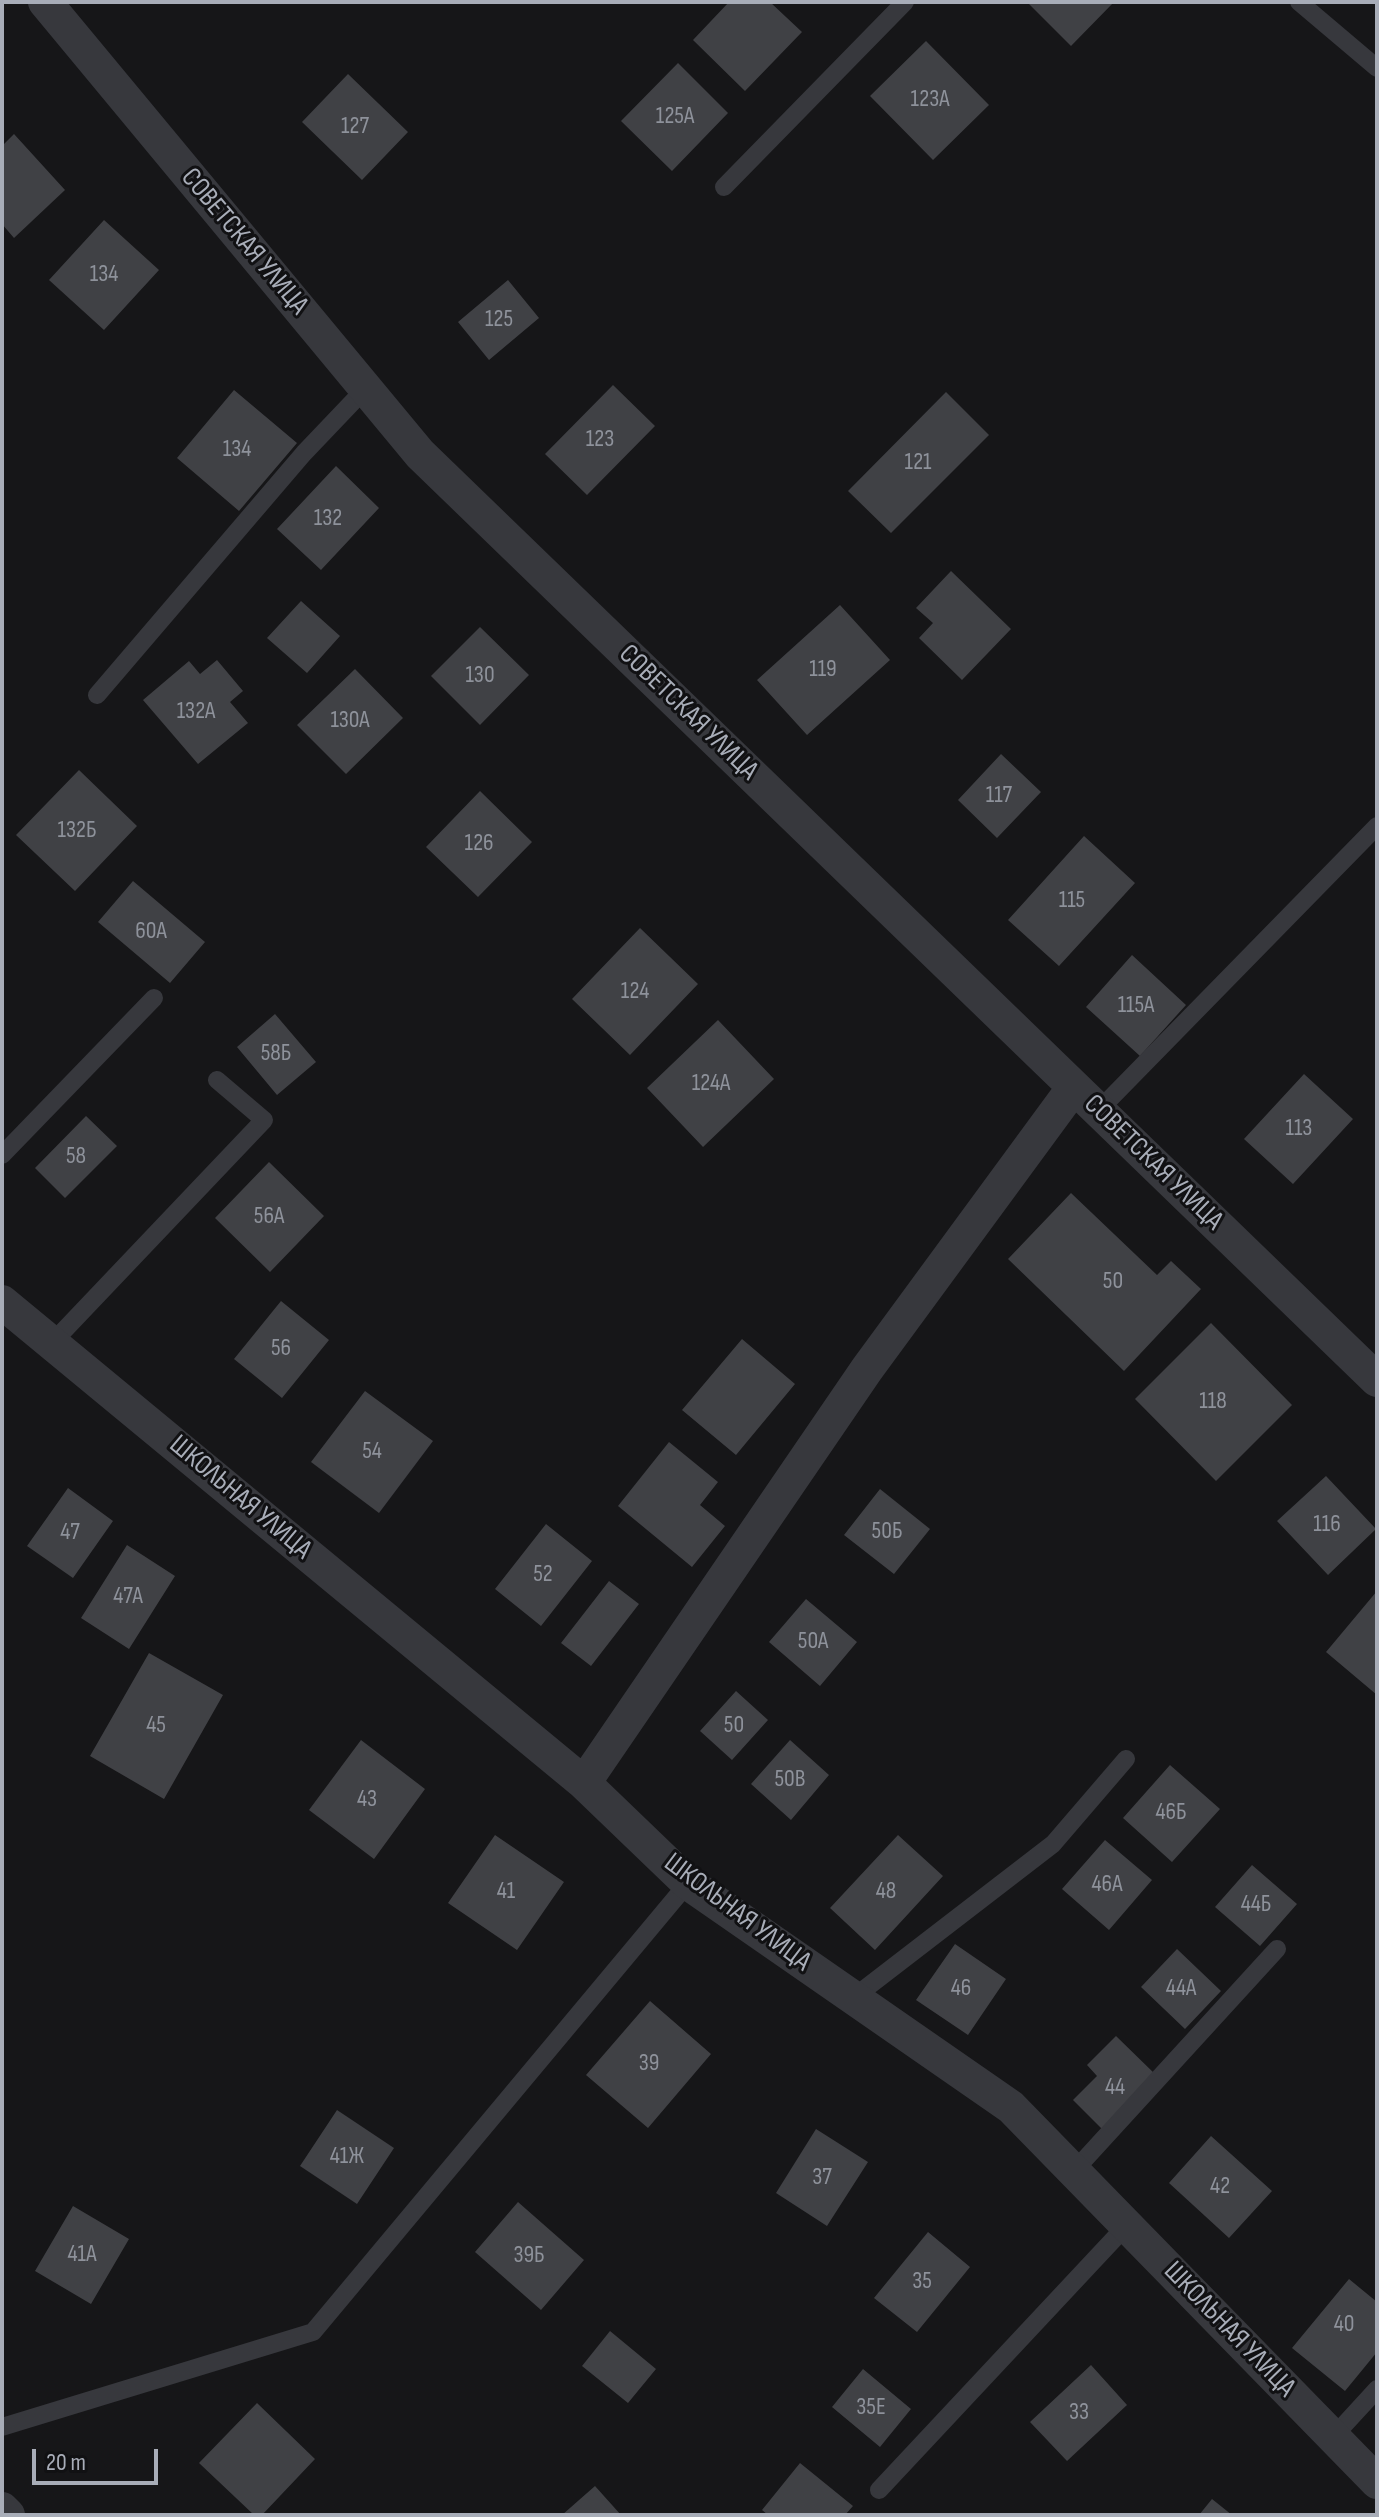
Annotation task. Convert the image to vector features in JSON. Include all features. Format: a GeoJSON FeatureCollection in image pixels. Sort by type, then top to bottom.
{"type":"FeatureCollection","features":[{"type":"Feature","properties":{"kind":"street","name":"СОВЕТСКАЯ УЛИЦА"},"geometry":{"type":"LineString","coordinates":[[45,2],[420,454],[1377,1380]]}},
{"type":"Feature","properties":{"kind":"street"},"geometry":{"type":"LineString","coordinates":[[584,1783],[867,1369],[1087,1098]]}},
{"type":"Feature","properties":{"kind":"street","name":"ШКОЛЬНАЯ УЛИЦА"},"geometry":{"type":"LineString","coordinates":[[2,1302],[584,1783],[688,1883],[1011,2107],[1377,2482]]}},
{"type":"Feature","properties":{"kind":"street"},"geometry":{"type":"LineString","coordinates":[[2,2509],[8,2515]]}},
{"type":"Feature","properties":{"kind":"lane"},"geometry":{"type":"LineString","coordinates":[[724,187],[905,2]]}},
{"type":"Feature","properties":{"kind":"lane"},"geometry":{"type":"LineString","coordinates":[[1299,2],[1377,68]]}},
{"type":"Feature","properties":{"kind":"lane"},"geometry":{"type":"LineString","coordinates":[[97,695],[304,453],[365,389]]}},
{"type":"Feature","properties":{"kind":"lane"},"geometry":{"type":"LineString","coordinates":[[1087,1098],[1377,826]]}},
{"type":"Feature","properties":{"kind":"lane"},"geometry":{"type":"LineString","coordinates":[[2,1155],[154,998]]}},
{"type":"Feature","properties":{"kind":"lane"},"geometry":{"type":"LineString","coordinates":[[52,1343],[264,1120],[217,1080]]}},
{"type":"Feature","properties":{"kind":"lane"},"geometry":{"type":"LineString","coordinates":[[853,1998],[1053,1844],[1126,1759]]}},
{"type":"Feature","properties":{"kind":"lane"},"geometry":{"type":"LineString","coordinates":[[2,2427],[313,2332],[688,1883]]}},
{"type":"Feature","properties":{"kind":"lane"},"geometry":{"type":"LineString","coordinates":[[1074,2171],[1277,1949]]}},
{"type":"Feature","properties":{"kind":"lane"},"geometry":{"type":"LineString","coordinates":[[879,2490],[1127,2225]]}},
{"type":"Feature","properties":{"kind":"lane"},"geometry":{"type":"LineString","coordinates":[[1333,2437],[1377,2389]]}},
{"type":"Feature","properties":{"kind":"building"},"geometry":{"type":"Polygon","coordinates":[[[729,2],[770,2],[802,32],[745,91],[693,40],[729,2]]]}},
{"type":"Feature","properties":{"kind":"building"},"geometry":{"type":"Polygon","coordinates":[[[1027,2],[1114,2],[1071,46],[1027,2]]]}},
{"type":"Feature","properties":{"kind":"building"},"geometry":{"type":"Polygon","coordinates":[[[926,41],[989,105],[933,160],[870,96],[926,41]]]}},
{"type":"Feature","properties":{"kind":"building"},"geometry":{"type":"Polygon","coordinates":[[[678,63],[728,113],[672,171],[621,121],[678,63]]]}},
{"type":"Feature","properties":{"kind":"building"},"geometry":{"type":"Polygon","coordinates":[[[348,74],[408,132],[362,180],[302,122],[348,74]]]}},
{"type":"Feature","properties":{"kind":"building"},"geometry":{"type":"Polygon","coordinates":[[[14,134],[65,190],[14,238],[2,224],[2,146],[14,134]]]}},
{"type":"Feature","properties":{"kind":"building"},"geometry":{"type":"Polygon","coordinates":[[[104,220],[159,270],[104,330],[49,280],[104,220]]]}},
{"type":"Feature","properties":{"kind":"building"},"geometry":{"type":"Polygon","coordinates":[[[508,280],[539,318],[489,360],[458,322],[508,280]]]}},
{"type":"Feature","properties":{"kind":"building"},"geometry":{"type":"Polygon","coordinates":[[[613,385],[655,426],[587,495],[545,454],[613,385]]]}},
{"type":"Feature","properties":{"kind":"building"},"geometry":{"type":"Polygon","coordinates":[[[234,390],[297,443],[239,511],[177,458],[234,390]]]}},
{"type":"Feature","properties":{"kind":"building"},"geometry":{"type":"Polygon","coordinates":[[[946,392],[989,435],[891,533],[848,491],[946,392]]]}},
{"type":"Feature","properties":{"kind":"building"},"geometry":{"type":"Polygon","coordinates":[[[336,466],[379,508],[321,570],[277,529],[336,466]]]}},
{"type":"Feature","properties":{"kind":"building"},"geometry":{"type":"Polygon","coordinates":[[[951,571],[1011,629],[962,680],[919,638],[933,623],[916,608],[951,571]]]}},
{"type":"Feature","properties":{"kind":"building"},"geometry":{"type":"Polygon","coordinates":[[[301,601],[340,636],[307,673],[267,638],[301,601]]]}},
{"type":"Feature","properties":{"kind":"building"},"geometry":{"type":"Polygon","coordinates":[[[840,605],[890,660],[807,735],[757,680],[840,605]]]}},
{"type":"Feature","properties":{"kind":"building"},"geometry":{"type":"Polygon","coordinates":[[[480,627],[529,675],[480,725],[431,676],[480,627]]]}},
{"type":"Feature","properties":{"kind":"building"},"geometry":{"type":"Polygon","coordinates":[[[217,660],[243,691],[230,702],[248,723],[198,764],[143,700],[189,661],[200,674],[217,660]]]}},
{"type":"Feature","properties":{"kind":"building"},"geometry":{"type":"Polygon","coordinates":[[[355,669],[403,718],[346,774],[297,725],[355,669]]]}},
{"type":"Feature","properties":{"kind":"building"},"geometry":{"type":"Polygon","coordinates":[[[1001,754],[1041,792],[997,838],[958,800],[1001,754]]]}},
{"type":"Feature","properties":{"kind":"building"},"geometry":{"type":"Polygon","coordinates":[[[79,770],[137,826],[75,891],[16,835],[79,770]]]}},
{"type":"Feature","properties":{"kind":"building"},"geometry":{"type":"Polygon","coordinates":[[[480,791],[532,842],[478,897],[426,847],[480,791]]]}},
{"type":"Feature","properties":{"kind":"building"},"geometry":{"type":"Polygon","coordinates":[[[1084,836],[1135,883],[1059,966],[1008,920],[1084,836]]]}},
{"type":"Feature","properties":{"kind":"building"},"geometry":{"type":"Polygon","coordinates":[[[133,881],[205,942],[170,983],[98,922],[133,881]]]}},
{"type":"Feature","properties":{"kind":"building"},"geometry":{"type":"Polygon","coordinates":[[[640,928],[698,984],[630,1055],[572,999],[640,928]]]}},
{"type":"Feature","properties":{"kind":"building"},"geometry":{"type":"Polygon","coordinates":[[[1132,955],[1186,1005],[1140,1056],[1086,1007],[1132,955]]]}},
{"type":"Feature","properties":{"kind":"building"},"geometry":{"type":"Polygon","coordinates":[[[275,1014],[316,1062],[277,1095],[237,1047],[275,1014]]]}},
{"type":"Feature","properties":{"kind":"building"},"geometry":{"type":"Polygon","coordinates":[[[718,1020],[774,1079],[703,1147],[647,1088],[718,1020]]]}},
{"type":"Feature","properties":{"kind":"building"},"geometry":{"type":"Polygon","coordinates":[[[1304,1074],[1353,1119],[1293,1184],[1244,1139],[1304,1074]]]}},
{"type":"Feature","properties":{"kind":"building"},"geometry":{"type":"Polygon","coordinates":[[[86,1116],[117,1146],[65,1198],[35,1168],[86,1116]]]}},
{"type":"Feature","properties":{"kind":"building"},"geometry":{"type":"Polygon","coordinates":[[[269,1162],[324,1216],[270,1272],[215,1218],[269,1162]]]}},
{"type":"Feature","properties":{"kind":"building"},"geometry":{"type":"Polygon","coordinates":[[[1071,1193],[1157,1275],[1171,1261],[1201,1289],[1124,1371],[1008,1259],[1071,1193]]]}},
{"type":"Feature","properties":{"kind":"building"},"geometry":{"type":"Polygon","coordinates":[[[281,1301],[329,1340],[282,1398],[234,1359],[281,1301]]]}},
{"type":"Feature","properties":{"kind":"building"},"geometry":{"type":"Polygon","coordinates":[[[1211,1323],[1292,1405],[1216,1481],[1135,1399],[1211,1323]]]}},
{"type":"Feature","properties":{"kind":"building"},"geometry":{"type":"Polygon","coordinates":[[[742,1339],[795,1384],[736,1455],[682,1410],[742,1339]]]}},
{"type":"Feature","properties":{"kind":"building"},"geometry":{"type":"Polygon","coordinates":[[[365,1391],[433,1441],[379,1513],[311,1462],[365,1391]]]}},
{"type":"Feature","properties":{"kind":"building"},"geometry":{"type":"Polygon","coordinates":[[[669,1442],[718,1482],[700,1505],[725,1526],[692,1567],[618,1506],[669,1442]]]}},
{"type":"Feature","properties":{"kind":"building"},"geometry":{"type":"Polygon","coordinates":[[[1326,1476],[1376,1529],[1328,1575],[1277,1521],[1326,1476]]]}},
{"type":"Feature","properties":{"kind":"building"},"geometry":{"type":"Polygon","coordinates":[[[68,1488],[113,1521],[73,1578],[27,1546],[68,1488]]]}},
{"type":"Feature","properties":{"kind":"building"},"geometry":{"type":"Polygon","coordinates":[[[880,1489],[930,1529],[894,1574],[844,1535],[880,1489]]]}},
{"type":"Feature","properties":{"kind":"building"},"geometry":{"type":"Polygon","coordinates":[[[546,1524],[592,1561],[541,1626],[495,1589],[546,1524]]]}},
{"type":"Feature","properties":{"kind":"building"},"geometry":{"type":"Polygon","coordinates":[[[127,1545],[175,1576],[129,1649],[81,1618],[127,1545]]]}},
{"type":"Feature","properties":{"kind":"building"},"geometry":{"type":"Polygon","coordinates":[[[609,1581],[639,1604],[591,1666],[561,1643],[609,1581]]]}},
{"type":"Feature","properties":{"kind":"building"},"geometry":{"type":"Polygon","coordinates":[[[1377,1591],[1377,1695],[1326,1652],[1377,1591]]]}},
{"type":"Feature","properties":{"kind":"building"},"geometry":{"type":"Polygon","coordinates":[[[806,1599],[857,1642],[820,1686],[769,1642],[806,1599]]]}},
{"type":"Feature","properties":{"kind":"building"},"geometry":{"type":"Polygon","coordinates":[[[149,1653],[223,1695],[164,1799],[90,1756],[149,1653]]]}},
{"type":"Feature","properties":{"kind":"building"},"geometry":{"type":"Polygon","coordinates":[[[736,1691],[768,1720],[732,1760],[700,1731],[736,1691]]]}},
{"type":"Feature","properties":{"kind":"building"},"geometry":{"type":"Polygon","coordinates":[[[361,1740],[425,1789],[374,1859],[309,1810],[361,1740]]]}},
{"type":"Feature","properties":{"kind":"building"},"geometry":{"type":"Polygon","coordinates":[[[790,1740],[829,1775],[791,1820],[751,1784],[790,1740]]]}},
{"type":"Feature","properties":{"kind":"building"},"geometry":{"type":"Polygon","coordinates":[[[1170,1765],[1220,1809],[1172,1862],[1123,1818],[1170,1765]]]}},
{"type":"Feature","properties":{"kind":"building"},"geometry":{"type":"Polygon","coordinates":[[[495,1835],[564,1882],[517,1950],[448,1903],[495,1835]]]}},
{"type":"Feature","properties":{"kind":"building"},"geometry":{"type":"Polygon","coordinates":[[[898,1835],[943,1876],[875,1950],[830,1908],[898,1835]]]}},
{"type":"Feature","properties":{"kind":"building"},"geometry":{"type":"Polygon","coordinates":[[[1105,1840],[1152,1880],[1109,1930],[1062,1889],[1105,1840]]]}},
{"type":"Feature","properties":{"kind":"building"},"geometry":{"type":"Polygon","coordinates":[[[1252,1865],[1297,1904],[1260,1946],[1215,1907],[1252,1865]]]}},
{"type":"Feature","properties":{"kind":"building"},"geometry":{"type":"Polygon","coordinates":[[[955,1944],[1006,1979],[968,2035],[916,2000],[955,1944]]]}},
{"type":"Feature","properties":{"kind":"building"},"geometry":{"type":"Polygon","coordinates":[[[1177,1949],[1221,1991],[1185,2029],[1141,1987],[1177,1949]]]}},
{"type":"Feature","properties":{"kind":"building"},"geometry":{"type":"Polygon","coordinates":[[[650,2001],[711,2054],[648,2128],[586,2075],[650,2001]]]}},
{"type":"Feature","properties":{"kind":"building"},"geometry":{"type":"Polygon","coordinates":[[[1116,2036],[1157,2076],[1103,2130],[1073,2100],[1097,2076],[1087,2065],[1116,2036]]]}},
{"type":"Feature","properties":{"kind":"building"},"geometry":{"type":"Polygon","coordinates":[[[337,2110],[394,2148],[357,2204],[300,2166],[337,2110]]]}},
{"type":"Feature","properties":{"kind":"building"},"geometry":{"type":"Polygon","coordinates":[[[816,2129],[868,2162],[827,2226],[776,2193],[816,2129]]]}},
{"type":"Feature","properties":{"kind":"building"},"geometry":{"type":"Polygon","coordinates":[[[1211,2136],[1272,2191],[1229,2238],[1169,2183],[1211,2136]]]}},
{"type":"Feature","properties":{"kind":"building"},"geometry":{"type":"Polygon","coordinates":[[[518,2202],[584,2260],[541,2310],[475,2252],[518,2202]]]}},
{"type":"Feature","properties":{"kind":"building"},"geometry":{"type":"Polygon","coordinates":[[[73,2206],[129,2239],[91,2304],[35,2271],[73,2206]]]}},
{"type":"Feature","properties":{"kind":"building"},"geometry":{"type":"Polygon","coordinates":[[[928,2232],[970,2267],[917,2332],[874,2298],[928,2232]]]}},
{"type":"Feature","properties":{"kind":"building"},"geometry":{"type":"Polygon","coordinates":[[[1349,2279],[1377,2302],[1377,2352],[1345,2391],[1292,2348],[1349,2279]]]}},
{"type":"Feature","properties":{"kind":"building"},"geometry":{"type":"Polygon","coordinates":[[[610,2331],[656,2369],[628,2403],[582,2366],[610,2331]]]}},
{"type":"Feature","properties":{"kind":"building"},"geometry":{"type":"Polygon","coordinates":[[[1091,2365],[1127,2405],[1067,2461],[1030,2422],[1091,2365]]]}},
{"type":"Feature","properties":{"kind":"building"},"geometry":{"type":"Polygon","coordinates":[[[863,2369],[911,2409],[880,2447],[832,2407],[863,2369]]]}},
{"type":"Feature","properties":{"kind":"building"},"geometry":{"type":"Polygon","coordinates":[[[257,2403],[315,2459],[262,2515],[254,2515],[199,2463],[257,2403]]]}},
{"type":"Feature","properties":{"kind":"building"},"geometry":{"type":"Polygon","coordinates":[[[800,2463],[853,2506],[845,2515],[768,2515],[762,2510],[800,2463]]]}},
{"type":"Feature","properties":{"kind":"building"},"geometry":{"type":"Polygon","coordinates":[[[595,2486],[621,2515],[562,2515],[595,2486]]]}},
{"type":"Feature","properties":{"kind":"building"},"geometry":{"type":"Polygon","coordinates":[[[1212,2499],[1232,2515],[1199,2515],[1212,2499]]]}}]}
